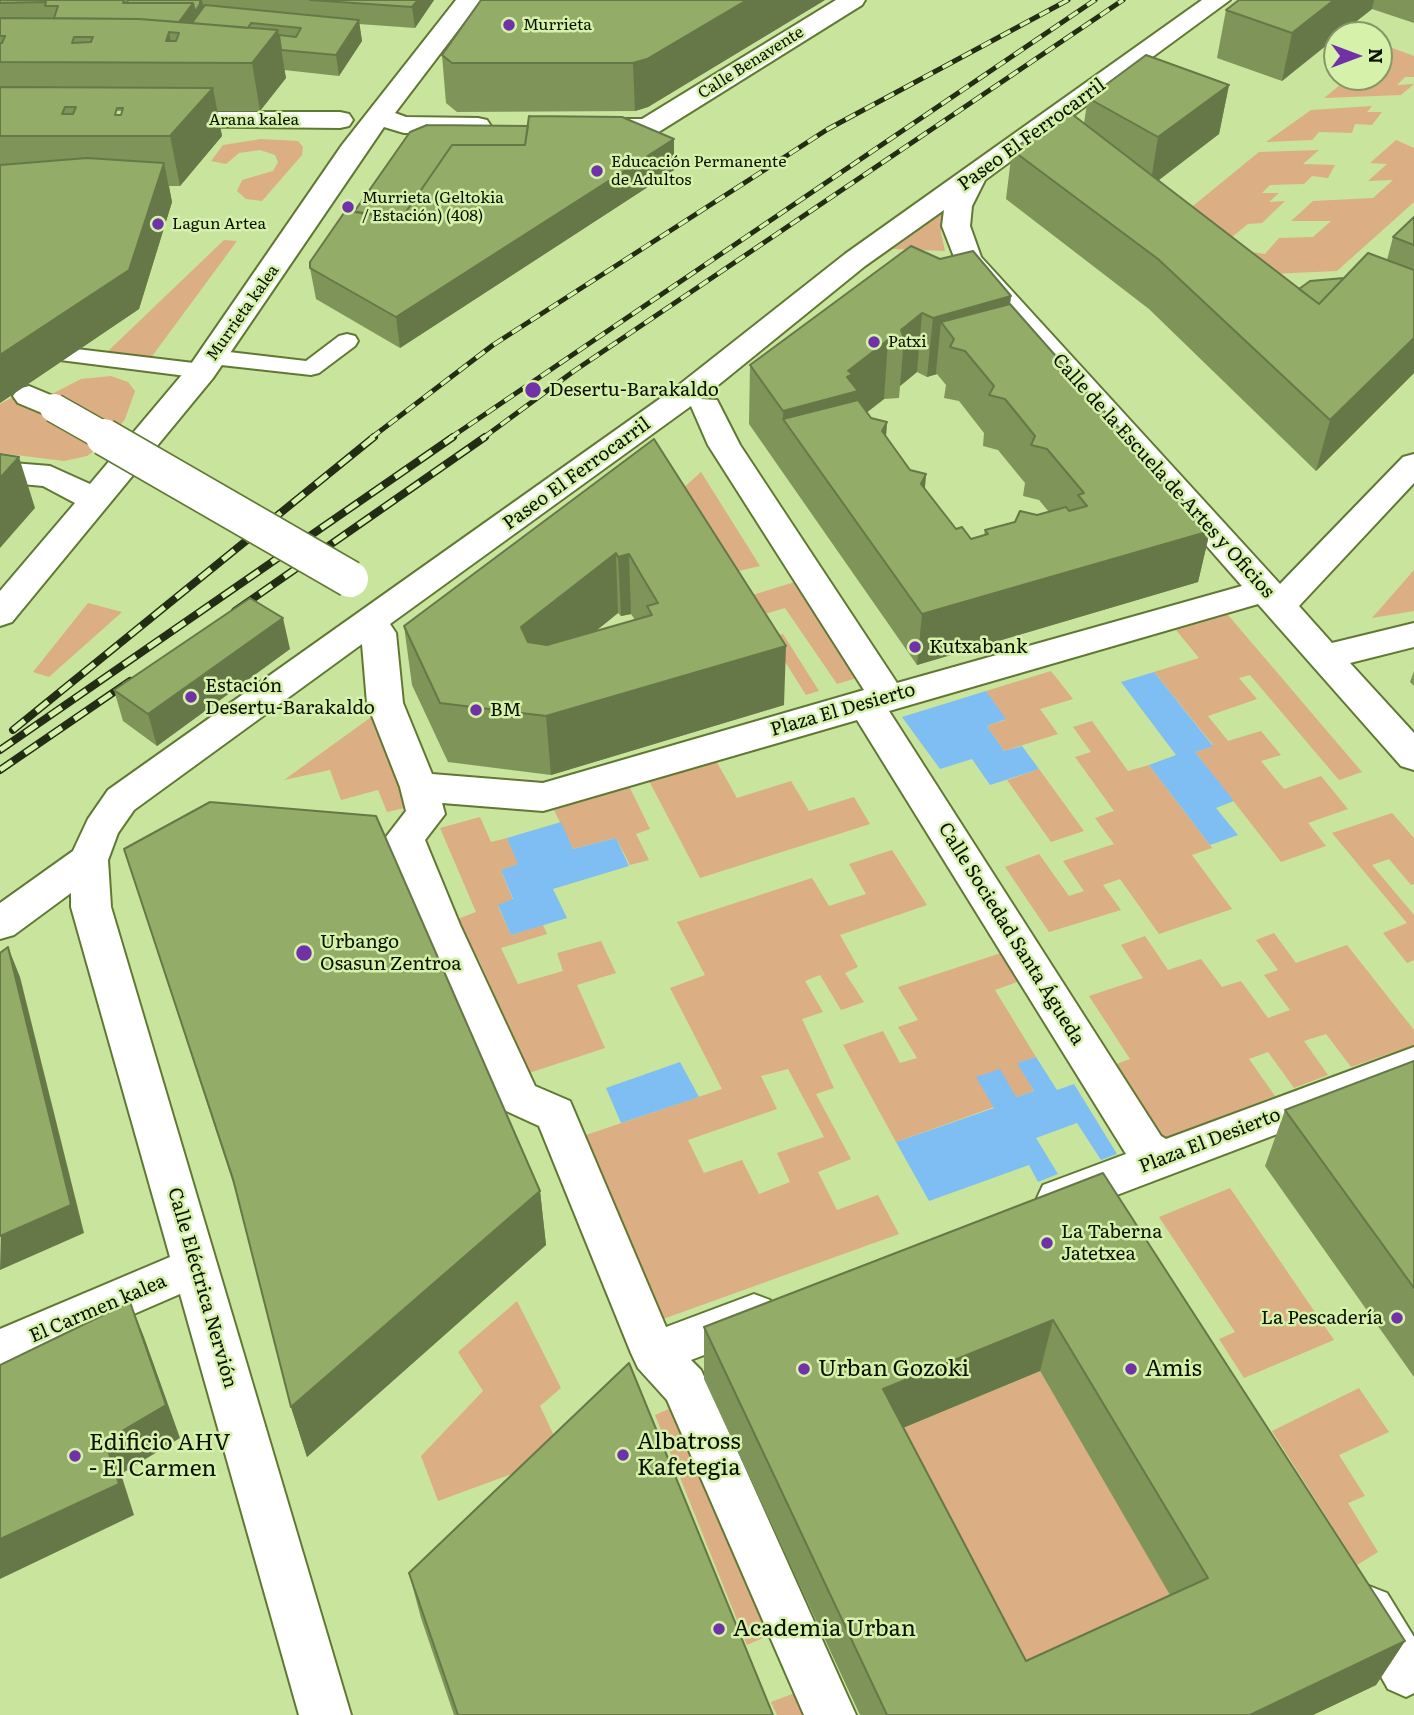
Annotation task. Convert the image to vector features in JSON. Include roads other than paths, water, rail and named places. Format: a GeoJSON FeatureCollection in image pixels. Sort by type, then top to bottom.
{"type":"FeatureCollection","features":[{"type":"Feature","properties":{"kind":"street","name":"Murrieta kalea"},"geometry":{"type":"LineString","coordinates":[[0,614],[207,364],[352,151],[469,0]]}},
{"type":"Feature","properties":{"kind":"street","name":"Calle Benavente"},"geometry":{"type":"LineString","coordinates":[[567,127],[648,127],[853,0]]}},
{"type":"Feature","properties":{"kind":"street","name":"Paseo El Ferrocarril"},"geometry":{"type":"LineString","coordinates":[[89,860],[101,829],[121,800],[686,395],[855,260],[971,180],[1046,140],[1218,0]]}},
{"type":"Feature","properties":{"kind":"street"},"geometry":{"type":"LineString","coordinates":[[380,117],[404,125],[499,126]]}},
{"type":"Feature","properties":{"kind":"street","name":"Arana kalea"},"geometry":{"type":"LineString","coordinates":[[138,120],[340,120]]}},
{"type":"Feature","properties":{"kind":"street","name":"Calle de la Escuela de Artes y Oficios"},"geometry":{"type":"LineString","coordinates":[[971,180],[958,206],[954,259],[985,276],[1414,757]]}},
{"type":"Feature","properties":{"kind":"street"},"geometry":{"type":"LineString","coordinates":[[855,260],[910,255]]}},
{"type":"Feature","properties":{"kind":"street"},"geometry":{"type":"LineString","coordinates":[[41,402],[351,579]]}},
{"type":"Feature","properties":{"kind":"street","name":"Calle Sociedad Santa Águeda"},"geometry":{"type":"LineString","coordinates":[[706,407],[724,445],[1146,1149],[1163,1159]]}},
{"type":"Feature","properties":{"kind":"street"},"geometry":{"type":"LineString","coordinates":[[1272,598],[1414,464]]}},
{"type":"Feature","properties":{"kind":"street"},"geometry":{"type":"LineString","coordinates":[[0,472],[50,477],[88,496]]}},
{"type":"Feature","properties":{"kind":"street","name":"Plaza El Desierto"},"geometry":{"type":"LineString","coordinates":[[419,787],[543,797],[876,700],[1272,598]]}},
{"type":"Feature","properties":{"kind":"street"},"geometry":{"type":"LineString","coordinates":[[379,633],[385,703],[419,787],[426,814],[405,837],[440,925],[519,1098],[555,1114],[654,1353],[684,1385],[830,1715]]}},
{"type":"Feature","properties":{"kind":"street"},"geometry":{"type":"LineString","coordinates":[[1324,657],[1414,635]]}},
{"type":"Feature","properties":{"kind":"street"},"geometry":{"type":"LineString","coordinates":[[0,923],[89,860]]}},
{"type":"Feature","properties":{"kind":"street","name":"Calle Eléctrica Nervión"},"geometry":{"type":"LineString","coordinates":[[89,860],[91,907],[325,1715]]}},
{"type":"Feature","properties":{"kind":"street","name":"Plaza El Desierto"},"geometry":{"type":"LineString","coordinates":[[1023,1212],[1109,1201],[1163,1159],[1414,1065]]}},
{"type":"Feature","properties":{"kind":"street","name":"El Carmen kalea"},"geometry":{"type":"LineString","coordinates":[[0,1351],[195,1267]]}},
{"type":"Feature","properties":{"kind":"street"},"geometry":{"type":"LineString","coordinates":[[654,1353],[794,1299]]}},
{"type":"Feature","properties":{"kind":"street"},"geometry":{"type":"LineString","coordinates":[[1348,1578],[1406,1671]]}},
{"type":"Feature","properties":{"kind":"lane"},"geometry":{"type":"LineString","coordinates":[[68,355],[311,368],[346,341]]}},
{"type":"Feature","properties":{"kind":"water"},"geometry":{"type":"Polygon","coordinates":[[[1154,672],[1213,746],[1195,752],[1234,801],[1216,808],[1238,835],[1210,845],[1149,765],[1176,755],[1121,682],[1154,672]]]}},
{"type":"Feature","properties":{"kind":"water"},"geometry":{"type":"Polygon","coordinates":[[[986,691],[1006,719],[987,726],[1004,751],[1022,746],[1039,769],[990,785],[972,759],[940,769],[902,717],[986,691]]]}},
{"type":"Feature","properties":{"kind":"water"},"geometry":{"type":"Polygon","coordinates":[[[561,822],[573,849],[616,838],[629,866],[553,889],[567,918],[511,935],[498,905],[513,899],[501,870],[518,864],[507,838],[561,822]]]}},
{"type":"Feature","properties":{"kind":"water"},"geometry":{"type":"Polygon","coordinates":[[[1036,1057],[1057,1090],[1074,1084],[1117,1154],[1101,1160],[1077,1123],[1036,1138],[1058,1174],[1038,1182],[1029,1165],[929,1201],[896,1142],[994,1108],[976,1077],[1000,1069],[1016,1097],[1034,1091],[1017,1063],[1036,1057]]]}},
{"type":"Feature","properties":{"kind":"water"},"geometry":{"type":"Polygon","coordinates":[[[680,1062],[699,1097],[621,1123],[606,1088],[680,1062]]]}},
{"type":"Feature","properties":{"kind":"railway"},"geometry":{"type":"LineString","coordinates":[[371,438],[493,345],[828,129],[1068,0]]}},
{"type":"Feature","properties":{"kind":"railway"},"geometry":{"type":"LineString","coordinates":[[450,438],[1095,0]]}},
{"type":"Feature","properties":{"kind":"railway"},"geometry":{"type":"LineString","coordinates":[[483,438],[574,371],[1123,0]]}},
{"type":"Feature","properties":{"kind":"railway"},"geometry":{"type":"LineString","coordinates":[[13,730],[374,437]]}},
{"type":"Feature","properties":{"kind":"railway"},"geometry":{"type":"LineString","coordinates":[[0,750],[453,437]]}},
{"type":"Feature","properties":{"kind":"railway"},"geometry":{"type":"LineString","coordinates":[[235,611],[485,437]]}},
{"type":"Feature","properties":{"kind":"railway"},"geometry":{"type":"LineString","coordinates":[[0,770],[130,681]]}},
{"type":"Feature","properties":{"kind":"place","name":"Murrieta"},"geometry":{"type":"Point","coordinates":[509,25]}},
{"type":"Feature","properties":{"kind":"place","name":"Educación Permanente de Adultos"},"geometry":{"type":"Point","coordinates":[597,171]}},
{"type":"Feature","properties":{"kind":"place","name":"Murrieta (Geltokia / Estación) (408)"},"geometry":{"type":"Point","coordinates":[348,207]}},
{"type":"Feature","properties":{"kind":"place","name":"Lagun Artea"},"geometry":{"type":"Point","coordinates":[158,224]}},
{"type":"Feature","properties":{"kind":"place","name":"Patxi"},"geometry":{"type":"Point","coordinates":[874,342]}},
{"type":"Feature","properties":{"kind":"place","name":"Desertu-Barakaldo"},"geometry":{"type":"Point","coordinates":[533,390]}},
{"type":"Feature","properties":{"kind":"place","name":"Kutxabank"},"geometry":{"type":"Point","coordinates":[915,647]}},
{"type":"Feature","properties":{"kind":"place","name":"Estación Desertu-Barakaldo"},"geometry":{"type":"Point","coordinates":[191,697]}},
{"type":"Feature","properties":{"kind":"place","name":"BM"},"geometry":{"type":"Point","coordinates":[476,710]}},
{"type":"Feature","properties":{"kind":"place","name":"Urbango Osasun Zentroa"},"geometry":{"type":"Point","coordinates":[304,953]}},
{"type":"Feature","properties":{"kind":"place","name":"La Taberna Jatetxea"},"geometry":{"type":"Point","coordinates":[1047,1243]}},
{"type":"Feature","properties":{"kind":"place","name":"La Pescadería"},"geometry":{"type":"Point","coordinates":[1397,1318]}},
{"type":"Feature","properties":{"kind":"place","name":"Urban Gozoki"},"geometry":{"type":"Point","coordinates":[804,1369]}},
{"type":"Feature","properties":{"kind":"place","name":"Amis"},"geometry":{"type":"Point","coordinates":[1131,1369]}},
{"type":"Feature","properties":{"kind":"place","name":"Albatross Kafetegia"},"geometry":{"type":"Point","coordinates":[623,1455]}},
{"type":"Feature","properties":{"kind":"place","name":"Edificio AHV - El Carmen"},"geometry":{"type":"Point","coordinates":[75,1456]}},
{"type":"Feature","properties":{"kind":"place","name":"Academia Urban"},"geometry":{"type":"Point","coordinates":[719,1629]}}]}
